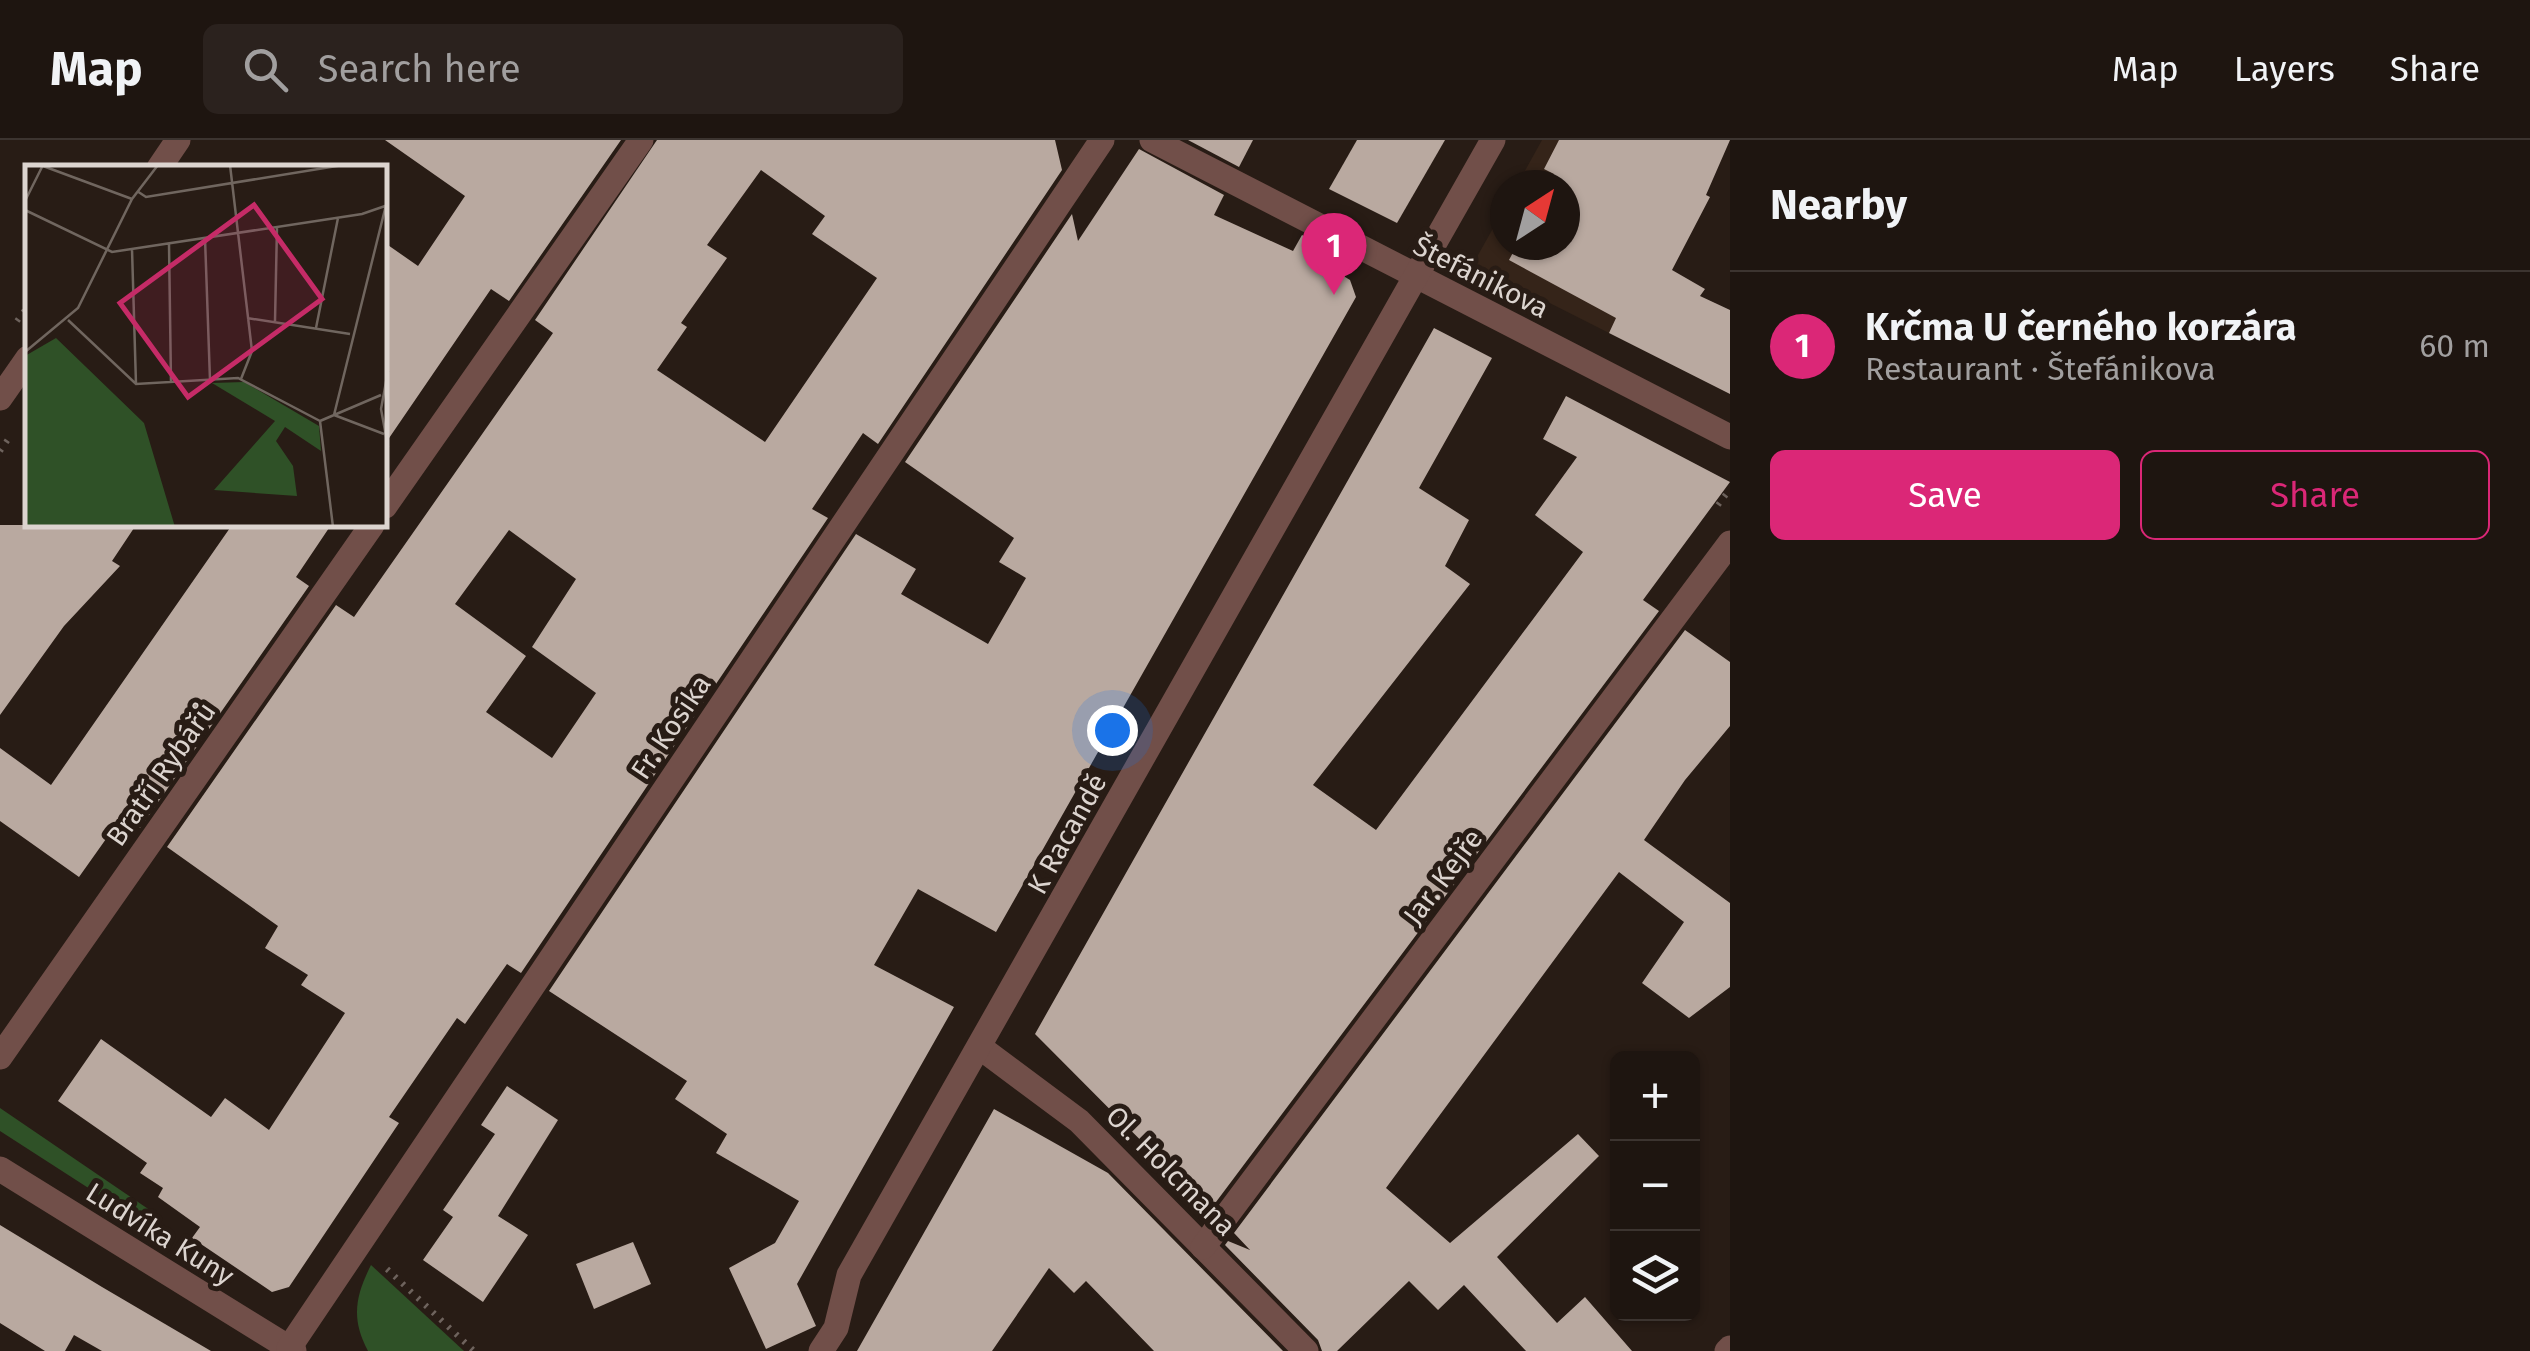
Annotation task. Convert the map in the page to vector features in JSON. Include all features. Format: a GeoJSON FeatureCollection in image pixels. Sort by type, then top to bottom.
{"type":"FeatureCollection","features":[{"type":"Feature","properties":{"kind":"street"},"geometry":{"type":"LineString","coordinates":[[161,165],[178,140]]}},
{"type":"Feature","properties":{"kind":"street"},"geometry":{"type":"LineString","coordinates":[[388,502],[641,140]]}},
{"type":"Feature","properties":{"kind":"street","name":"Fr. Kosíka"},"geometry":{"type":"LineString","coordinates":[[292,1350],[1102,140]]}},
{"type":"Feature","properties":{"kind":"street","name":"Štefánikova"},"geometry":{"type":"LineString","coordinates":[[1152,140],[1730,437]]}},
{"type":"Feature","properties":{"kind":"street","name":"K Racandě"},"geometry":{"type":"LineString","coordinates":[[822,1351],[836,1328],[849,1276],[1493,140]]}},
{"type":"Feature","properties":{"kind":"street"},"geometry":{"type":"LineString","coordinates":[[0,398],[25,362]]}},
{"type":"Feature","properties":{"kind":"street","name":"Bratří Rybářů"},"geometry":{"type":"LineString","coordinates":[[0,1057],[370,528]]}},
{"type":"Feature","properties":{"kind":"street","name":"Jar. Kejře"},"geometry":{"type":"LineString","coordinates":[[1203,1247],[1730,542]]}},
{"type":"Feature","properties":{"kind":"street","name":"Ol. Holcmana"},"geometry":{"type":"LineString","coordinates":[[981,1048],[1079,1121],[1306,1351]]}},
{"type":"Feature","properties":{"kind":"street","name":"Ludvíka Kuny"},"geometry":{"type":"LineString","coordinates":[[0,1169],[292,1350]]}},
{"type":"Feature","properties":{"kind":"path"},"geometry":{"type":"LineString","coordinates":[[1706,521],[1730,490]]}},
{"type":"Feature","properties":{"kind":"path"},"geometry":{"type":"LineString","coordinates":[[383,1258],[384,1267],[474,1351]]}},
{"type":"Feature","properties":{"kind":"shaded area"},"geometry":{"type":"Polygon","coordinates":[[[1542,140],[1702,140],[1609,333],[1473,264],[1490,234],[1490,260],[1580,260],[1580,170],[1525,170],[1542,140]]]}},
{"type":"Feature","properties":{"kind":"green space"},"geometry":{"type":"Polygon","coordinates":[[[0,1108],[160,1217],[152,1229],[0,1131],[0,1108]]]}},
{"type":"Feature","properties":{"kind":"green space"},"geometry":{"type":"Polygon","coordinates":[[[371,1265],[464,1351],[368,1351],[359,1329],[357,1308],[371,1265]]]}},
{"type":"Feature","properties":{"kind":"building"},"geometry":{"type":"Polygon","coordinates":[[[385,140],[621,140],[509,301],[491,289],[388,440],[388,245],[418,266],[465,196],[385,140]]]}},
{"type":"Feature","properties":{"kind":"building"},"geometry":{"type":"Polygon","coordinates":[[[657,140],[1055,140],[1062,170],[878,444],[863,433],[812,509],[828,518],[521,973],[507,964],[465,1024],[457,1018],[389,1117],[399,1123],[289,1287],[272,1292],[192,1238],[200,1227],[158,1197],[163,1188],[140,1173],[147,1163],[58,1101],[101,1039],[211,1117],[225,1098],[269,1130],[345,1013],[301,985],[308,975],[265,948],[278,926],[167,847],[336,605],[354,617],[553,333],[535,320],[657,140]],[[761,170],[707,245],[727,258],[681,323],[687,327],[657,370],[765,442],[877,278],[812,234],[825,216],[761,170]],[[509,530],[455,604],[526,656],[486,712],[552,758],[596,693],[532,647],[576,579],[509,530]]]}},
{"type":"Feature","properties":{"kind":"building"},"geometry":{"type":"Polygon","coordinates":[[[1188,140],[1253,140],[1239,167],[1188,140]]]}},
{"type":"Feature","properties":{"kind":"building"},"geometry":{"type":"Polygon","coordinates":[[[1357,140],[1445,140],[1397,223],[1329,189],[1357,140]]]}},
{"type":"Feature","properties":{"kind":"building"},"geometry":{"type":"Polygon","coordinates":[[[1559,140],[1730,140],[1706,195],[1710,197],[1672,270],[1705,289],[1700,296],[1730,310],[1730,394],[1609,333],[1616,318],[1509,260],[1580,260],[1580,170],[1544,169],[1559,140]]]}},
{"type":"Feature","properties":{"kind":"building"},"geometry":{"type":"Polygon","coordinates":[[[1139,149],[1224,195],[1214,215],[1293,251],[1302,235],[1344,257],[1337,272],[1350,280],[1356,297],[996,932],[918,889],[874,965],[954,1007],[797,1284],[816,1326],[766,1349],[729,1268],[775,1243],[799,1201],[716,1153],[727,1134],[675,1099],[687,1081],[549,991],[856,534],[916,569],[901,594],[988,644],[1026,578],[999,562],[1014,538],[905,462],[1072,214],[1078,241],[1139,149]]]}},
{"type":"Feature","properties":{"kind":"building"},"geometry":{"type":"Polygon","coordinates":[[[1434,328],[1492,358],[1419,488],[1469,520],[1445,566],[1470,584],[1313,785],[1376,830],[1583,552],[1535,515],[1577,457],[1543,439],[1566,396],[1730,482],[1643,600],[1659,611],[1210,1210],[1035,1034],[1434,328]]]}},
{"type":"Feature","properties":{"kind":"building"},"geometry":{"type":"Polygon","coordinates":[[[0,525],[134,528],[112,561],[120,566],[64,626],[0,715],[0,525]]]}},
{"type":"Feature","properties":{"kind":"building"},"geometry":{"type":"Polygon","coordinates":[[[230,528],[329,528],[296,577],[309,586],[140,828],[123,815],[79,877],[0,821],[0,748],[51,785],[230,528]]]}},
{"type":"Feature","properties":{"kind":"building"},"geometry":{"type":"Polygon","coordinates":[[[1685,630],[1730,662],[1730,726],[1685,780],[1644,840],[1730,903],[1730,987],[1689,1018],[1642,983],[1684,922],[1619,872],[1386,1188],[1450,1243],[1578,1134],[1599,1156],[1497,1257],[1557,1323],[1585,1297],[1632,1351],[1526,1351],[1464,1285],[1438,1310],[1409,1281],[1337,1351],[1322,1351],[1318,1340],[1225,1245],[1228,1241],[1250,1250],[1234,1233],[1685,630]]]}},
{"type":"Feature","properties":{"kind":"building"},"geometry":{"type":"Polygon","coordinates":[[[507,1086],[558,1120],[498,1216],[528,1235],[483,1302],[423,1260],[453,1217],[443,1210],[495,1134],[481,1125],[507,1086]]]}},
{"type":"Feature","properties":{"kind":"building"},"geometry":{"type":"Polygon","coordinates":[[[994,1109],[1108,1173],[1283,1351],[1154,1351],[1086,1281],[1074,1293],[1049,1268],[992,1351],[857,1351],[994,1109]]]}},
{"type":"Feature","properties":{"kind":"building"},"geometry":{"type":"Polygon","coordinates":[[[0,1225],[211,1351],[102,1351],[74,1335],[65,1351],[45,1351],[0,1323],[0,1225]]]}},
{"type":"Feature","properties":{"kind":"building"},"geometry":{"type":"Polygon","coordinates":[[[633,1242],[651,1284],[594,1309],[576,1264],[633,1242]]]}},
{"type":"Feature","properties":{"kind":"place","name":"Krčma U černého korzára"},"geometry":{"type":"Point","coordinates":[1334,295]}}]}
